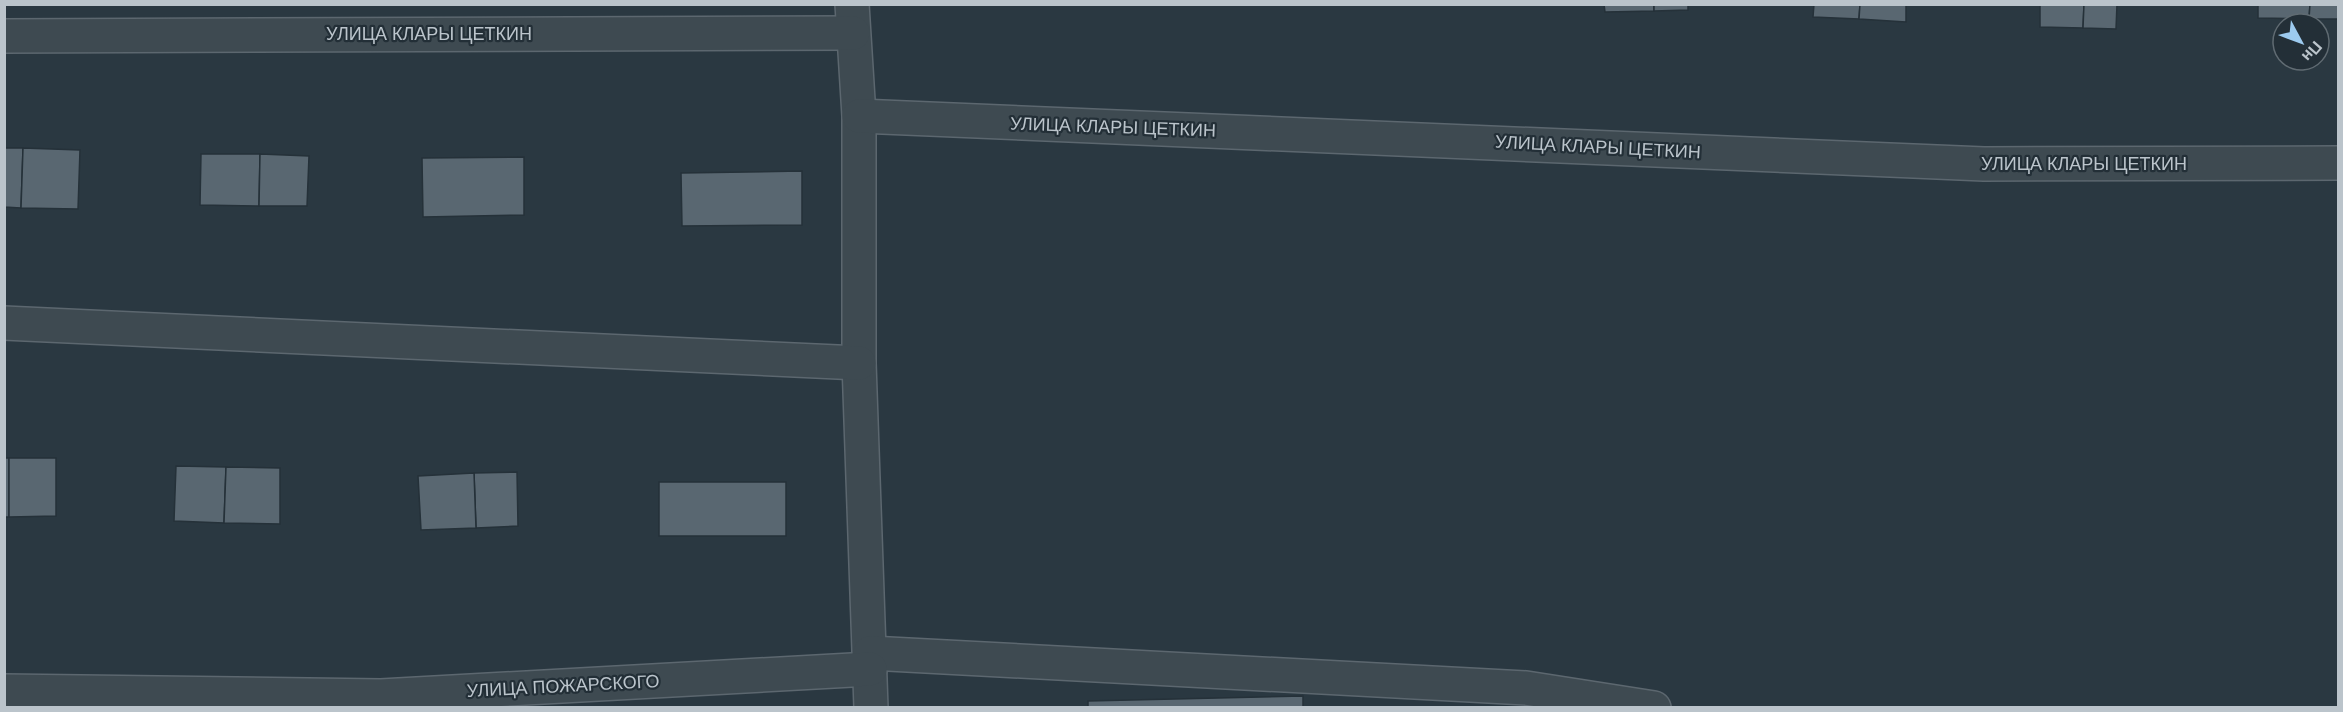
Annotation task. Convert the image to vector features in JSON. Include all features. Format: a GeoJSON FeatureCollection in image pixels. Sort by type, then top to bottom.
{"type":"FeatureCollection","features":[{"type":"Feature","properties":{"kind":"street","name":"УЛИЦА КЛАРЫ ЦЕТКИН"},"geometry":{"type":"LineString","coordinates":[[4,36],[853,19]]}},
{"type":"Feature","properties":{"kind":"street"},"geometry":{"type":"LineString","coordinates":[[853,19],[858,116],[858,363],[871,708]]}},
{"type":"Feature","properties":{"kind":"street","name":"УЛИЦА КЛАРЫ ЦЕТКИН"},"geometry":{"type":"LineString","coordinates":[[858,116],[1984,164],[2338,163]]}},
{"type":"Feature","properties":{"kind":"street"},"geometry":{"type":"LineString","coordinates":[[4,323],[858,363]]}},
{"type":"Feature","properties":{"kind":"street","name":"УЛИЦА ПОЖАРСКОГО"},"geometry":{"type":"LineString","coordinates":[[4,691],[381,696],[870,661],[1526,688],[1654,708]]}},
{"type":"Feature","properties":{"kind":"building"},"geometry":{"type":"Polygon","coordinates":[[[1604,4],[1654,4],[1654,11],[1605,12],[1604,4]]]}},
{"type":"Feature","properties":{"kind":"building"},"geometry":{"type":"Polygon","coordinates":[[[1654,4],[1688,4],[1688,10],[1654,11],[1654,4]]]}},
{"type":"Feature","properties":{"kind":"building"},"geometry":{"type":"Polygon","coordinates":[[[1814,4],[1860,4],[1859,19],[1813,17],[1814,4]]]}},
{"type":"Feature","properties":{"kind":"building"},"geometry":{"type":"Polygon","coordinates":[[[1860,4],[1906,4],[1906,22],[1859,19],[1860,4]]]}},
{"type":"Feature","properties":{"kind":"building"},"geometry":{"type":"Polygon","coordinates":[[[2040,4],[2084,4],[2083,28],[2040,27],[2040,4]]]}},
{"type":"Feature","properties":{"kind":"building"},"geometry":{"type":"Polygon","coordinates":[[[2084,4],[2117,4],[2116,29],[2083,28],[2084,4]]]}},
{"type":"Feature","properties":{"kind":"building"},"geometry":{"type":"Polygon","coordinates":[[[2258,4],[2310,4],[2309,12],[2271,12],[2271,18],[2258,18],[2258,4]]]}},
{"type":"Feature","properties":{"kind":"building"},"geometry":{"type":"Polygon","coordinates":[[[2310,4],[2338,4],[2338,19],[2331,19],[2331,12],[2309,12],[2310,4]]]}},
{"type":"Feature","properties":{"kind":"building"},"geometry":{"type":"Polygon","coordinates":[[[4,148],[23,148],[21,208],[4,207],[4,148]]]}},
{"type":"Feature","properties":{"kind":"building"},"geometry":{"type":"Polygon","coordinates":[[[23,148],[80,150],[78,209],[21,208],[23,148]]]}},
{"type":"Feature","properties":{"kind":"building"},"geometry":{"type":"Polygon","coordinates":[[[201,154],[260,154],[259,206],[200,205],[201,154]]]}},
{"type":"Feature","properties":{"kind":"building"},"geometry":{"type":"Polygon","coordinates":[[[260,154],[309,156],[307,206],[259,206],[260,154]]]}},
{"type":"Feature","properties":{"kind":"building"},"geometry":{"type":"Polygon","coordinates":[[[524,157],[524,215],[423,217],[422,158],[524,157]]]}},
{"type":"Feature","properties":{"kind":"building"},"geometry":{"type":"Polygon","coordinates":[[[802,171],[802,225],[682,226],[681,173],[802,171]]]}},
{"type":"Feature","properties":{"kind":"building"},"geometry":{"type":"Polygon","coordinates":[[[4,458],[9,458],[9,517],[4,517],[4,458]]]}},
{"type":"Feature","properties":{"kind":"building"},"geometry":{"type":"Polygon","coordinates":[[[9,458],[56,458],[56,516],[9,517],[9,458]]]}},
{"type":"Feature","properties":{"kind":"building"},"geometry":{"type":"Polygon","coordinates":[[[176,466],[226,467],[224,523],[174,521],[176,466]]]}},
{"type":"Feature","properties":{"kind":"building"},"geometry":{"type":"Polygon","coordinates":[[[226,467],[280,468],[280,524],[224,523],[226,467]]]}},
{"type":"Feature","properties":{"kind":"building"},"geometry":{"type":"Polygon","coordinates":[[[517,472],[518,526],[476,528],[474,473],[517,472]]]}},
{"type":"Feature","properties":{"kind":"building"},"geometry":{"type":"Polygon","coordinates":[[[474,473],[476,528],[421,530],[418,476],[474,473]]]}},
{"type":"Feature","properties":{"kind":"building"},"geometry":{"type":"Polygon","coordinates":[[[659,482],[786,482],[786,536],[659,536],[659,482]]]}},
{"type":"Feature","properties":{"kind":"building"},"geometry":{"type":"Polygon","coordinates":[[[1303,696],[1303,708],[1088,708],[1088,701],[1303,696]]]}}]}
